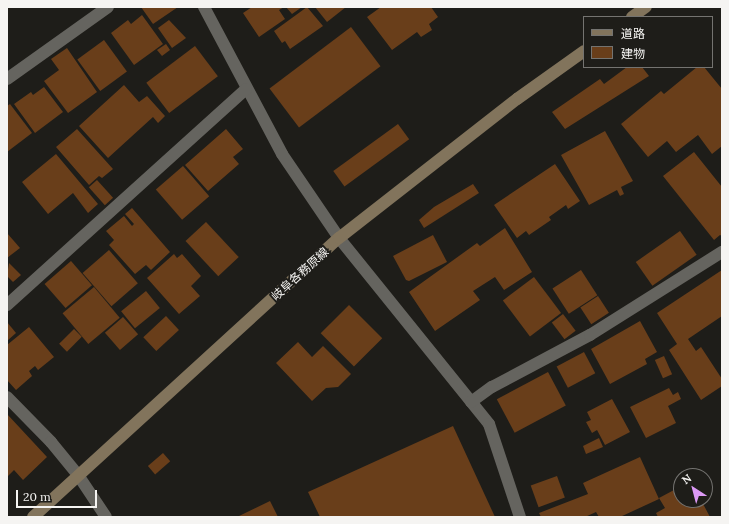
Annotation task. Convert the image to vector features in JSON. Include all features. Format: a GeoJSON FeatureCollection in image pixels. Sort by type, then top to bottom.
{"type":"FeatureCollection","features":[{"type":"Feature","properties":{"kind":"main road"},"geometry":{"type":"LineString","coordinates":[[633,16],[646,7]]}},
{"type":"Feature","properties":{"kind":"main road","name":"岐阜各務原線"},"geometry":{"type":"LineString","coordinates":[[33,517],[339,238],[517,99],[583,52]]}},
{"type":"Feature","properties":{"kind":"street"},"geometry":{"type":"LineString","coordinates":[[7,79],[108,7]]}},
{"type":"Feature","properties":{"kind":"street"},"geometry":{"type":"LineString","coordinates":[[204,7],[246,89],[282,154],[339,238],[489,424],[520,517]]}},
{"type":"Feature","properties":{"kind":"street"},"geometry":{"type":"LineString","coordinates":[[7,305],[246,89]]}},
{"type":"Feature","properties":{"kind":"street"},"geometry":{"type":"LineString","coordinates":[[471,402],[492,387],[590,335],[722,252]]}},
{"type":"Feature","properties":{"kind":"street"},"geometry":{"type":"LineString","coordinates":[[7,397],[51,442],[78,475],[106,517]]}},
{"type":"Feature","properties":{"kind":"building"},"geometry":{"type":"Polygon","coordinates":[[[141,7],[178,7],[153,24],[141,7]]]}},
{"type":"Feature","properties":{"kind":"building"},"geometry":{"type":"Polygon","coordinates":[[[252,7],[284,7],[279,10],[285,19],[259,37],[243,13],[252,7]]]}},
{"type":"Feature","properties":{"kind":"building"},"geometry":{"type":"Polygon","coordinates":[[[286,7],[302,7],[292,14],[286,7]]]}},
{"type":"Feature","properties":{"kind":"building"},"geometry":{"type":"Polygon","coordinates":[[[307,7],[323,26],[290,49],[285,41],[282,43],[274,31],[307,7]]]}},
{"type":"Feature","properties":{"kind":"building"},"geometry":{"type":"Polygon","coordinates":[[[315,7],[346,7],[327,22],[315,7]]]}},
{"type":"Feature","properties":{"kind":"building"},"geometry":{"type":"Polygon","coordinates":[[[381,7],[431,7],[438,17],[429,24],[432,30],[421,37],[417,32],[392,50],[367,17],[381,7]]]}},
{"type":"Feature","properties":{"kind":"building"},"geometry":{"type":"Polygon","coordinates":[[[142,15],[163,44],[134,65],[111,33],[128,20],[131,24],[142,15]]]}},
{"type":"Feature","properties":{"kind":"building"},"geometry":{"type":"Polygon","coordinates":[[[169,20],[186,38],[172,48],[158,28],[169,20]]]}},
{"type":"Feature","properties":{"kind":"building"},"geometry":{"type":"Polygon","coordinates":[[[351,27],[380,66],[299,128],[270,88],[351,27]]]}},
{"type":"Feature","properties":{"kind":"building"},"geometry":{"type":"Polygon","coordinates":[[[104,40],[127,72],[100,91],[77,59],[104,40]]]}},
{"type":"Feature","properties":{"kind":"building"},"geometry":{"type":"Polygon","coordinates":[[[166,44],[170,50],[162,56],[157,50],[166,44]]]}},
{"type":"Feature","properties":{"kind":"building"},"geometry":{"type":"Polygon","coordinates":[[[195,46],[218,76],[169,113],[146,83],[195,46]]]}},
{"type":"Feature","properties":{"kind":"building"},"geometry":{"type":"Polygon","coordinates":[[[67,48],[97,92],[68,113],[44,81],[59,70],[51,59],[67,48]]]}},
{"type":"Feature","properties":{"kind":"building"},"geometry":{"type":"Polygon","coordinates":[[[626,68],[643,68],[649,76],[565,129],[552,112],[600,79],[604,84],[626,68]]]}},
{"type":"Feature","properties":{"kind":"building"},"geometry":{"type":"Polygon","coordinates":[[[696,68],[705,68],[722,89],[722,146],[712,154],[698,135],[676,152],[667,141],[648,157],[621,124],[661,91],[664,94],[696,68]]]}},
{"type":"Feature","properties":{"kind":"building"},"geometry":{"type":"Polygon","coordinates":[[[124,85],[139,102],[147,96],[165,116],[158,123],[153,117],[108,158],[79,126],[124,85]]]}},
{"type":"Feature","properties":{"kind":"building"},"geometry":{"type":"Polygon","coordinates":[[[44,87],[63,112],[35,133],[14,104],[31,92],[33,95],[44,87]]]}},
{"type":"Feature","properties":{"kind":"building"},"geometry":{"type":"Polygon","coordinates":[[[10,104],[32,133],[7,152],[7,106],[10,104]]]}},
{"type":"Feature","properties":{"kind":"building"},"geometry":{"type":"Polygon","coordinates":[[[398,124],[409,139],[344,186],[333,171],[398,124]]]}},
{"type":"Feature","properties":{"kind":"building"},"geometry":{"type":"Polygon","coordinates":[[[77,129],[113,169],[102,178],[99,176],[89,185],[56,147],[77,129]]]}},
{"type":"Feature","properties":{"kind":"building"},"geometry":{"type":"Polygon","coordinates":[[[226,129],[243,149],[233,157],[239,164],[208,191],[185,165],[226,129]]]}},
{"type":"Feature","properties":{"kind":"building"},"geometry":{"type":"Polygon","coordinates":[[[605,131],[633,181],[621,187],[624,194],[620,196],[617,190],[589,205],[561,155],[605,131]]]}},
{"type":"Feature","properties":{"kind":"building"},"geometry":{"type":"Polygon","coordinates":[[[694,152],[722,187],[722,236],[720,235],[714,240],[663,176],[694,152]]]}},
{"type":"Feature","properties":{"kind":"building"},"geometry":{"type":"Polygon","coordinates":[[[56,154],[98,204],[88,213],[73,193],[48,214],[22,182],[56,154]]]}},
{"type":"Feature","properties":{"kind":"building"},"geometry":{"type":"Polygon","coordinates":[[[555,164],[580,201],[568,209],[566,205],[549,217],[551,220],[529,235],[526,231],[517,238],[494,205],[555,164]]]}},
{"type":"Feature","properties":{"kind":"building"},"geometry":{"type":"Polygon","coordinates":[[[183,166],[209,196],[182,220],[156,190],[183,166]]]}},
{"type":"Feature","properties":{"kind":"building"},"geometry":{"type":"Polygon","coordinates":[[[97,180],[113,198],[105,205],[89,187],[97,180]]]}},
{"type":"Feature","properties":{"kind":"building"},"geometry":{"type":"Polygon","coordinates":[[[473,184],[479,193],[424,228],[419,220],[434,207],[473,184]]]}},
{"type":"Feature","properties":{"kind":"building"},"geometry":{"type":"Polygon","coordinates":[[[132,208],[170,252],[151,270],[146,265],[135,274],[109,245],[114,240],[106,231],[124,216],[132,226],[134,224],[125,214],[132,208]]]}},
{"type":"Feature","properties":{"kind":"building"},"geometry":{"type":"Polygon","coordinates":[[[206,222],[239,257],[218,276],[186,241],[206,222]]]}},
{"type":"Feature","properties":{"kind":"building"},"geometry":{"type":"Polygon","coordinates":[[[505,228],[532,272],[504,290],[495,277],[473,291],[480,300],[435,331],[409,292],[477,243],[480,246],[505,228]]]}},
{"type":"Feature","properties":{"kind":"building"},"geometry":{"type":"Polygon","coordinates":[[[680,231],[697,255],[652,286],[636,262],[680,231]]]}},
{"type":"Feature","properties":{"kind":"building"},"geometry":{"type":"Polygon","coordinates":[[[7,233],[20,248],[7,258],[7,233]]]}},
{"type":"Feature","properties":{"kind":"building"},"geometry":{"type":"Polygon","coordinates":[[[433,235],[447,262],[409,281],[406,280],[393,256],[433,235]]]}},
{"type":"Feature","properties":{"kind":"building"},"geometry":{"type":"Polygon","coordinates":[[[109,250],[138,283],[111,306],[83,273],[109,250]]]}},
{"type":"Feature","properties":{"kind":"building"},"geometry":{"type":"Polygon","coordinates":[[[174,254],[177,258],[182,254],[201,276],[191,286],[200,296],[179,314],[147,278],[174,254]]]}},
{"type":"Feature","properties":{"kind":"building"},"geometry":{"type":"Polygon","coordinates":[[[71,261],[92,285],[66,308],[45,284],[71,261]]]}},
{"type":"Feature","properties":{"kind":"building"},"geometry":{"type":"Polygon","coordinates":[[[9,263],[21,275],[13,282],[7,276],[9,263]]]}},
{"type":"Feature","properties":{"kind":"building"},"geometry":{"type":"Polygon","coordinates":[[[581,270],[597,295],[569,314],[552,289],[581,270]]]}},
{"type":"Feature","properties":{"kind":"building"},"geometry":{"type":"Polygon","coordinates":[[[722,270],[722,316],[688,339],[696,351],[701,347],[722,379],[722,386],[701,400],[669,350],[677,344],[657,313],[722,270]]]}},
{"type":"Feature","properties":{"kind":"building"},"geometry":{"type":"Polygon","coordinates":[[[534,277],[561,313],[530,336],[503,300],[534,277]]]}},
{"type":"Feature","properties":{"kind":"building"},"geometry":{"type":"Polygon","coordinates":[[[94,287],[120,318],[88,344],[63,313],[94,287]]]}},
{"type":"Feature","properties":{"kind":"building"},"geometry":{"type":"Polygon","coordinates":[[[146,291],[160,308],[135,328],[121,311],[146,291]]]}},
{"type":"Feature","properties":{"kind":"building"},"geometry":{"type":"Polygon","coordinates":[[[598,296],[609,313],[591,324],[580,307],[598,296]]]}},
{"type":"Feature","properties":{"kind":"building"},"geometry":{"type":"Polygon","coordinates":[[[349,305],[382,338],[354,367],[321,333],[349,305]]]}},
{"type":"Feature","properties":{"kind":"building"},"geometry":{"type":"Polygon","coordinates":[[[563,314],[576,331],[564,339],[552,322],[563,314]]]}},
{"type":"Feature","properties":{"kind":"building"},"geometry":{"type":"Polygon","coordinates":[[[166,316],[179,330],[156,351],[143,337],[166,316]]]}},
{"type":"Feature","properties":{"kind":"building"},"geometry":{"type":"Polygon","coordinates":[[[123,317],[138,334],[120,350],[105,333],[123,317]]]}},
{"type":"Feature","properties":{"kind":"building"},"geometry":{"type":"Polygon","coordinates":[[[640,321],[657,352],[645,359],[647,364],[610,384],[591,349],[640,321]]]}},
{"type":"Feature","properties":{"kind":"building"},"geometry":{"type":"Polygon","coordinates":[[[7,322],[16,333],[7,341],[7,322]]]}},
{"type":"Feature","properties":{"kind":"building"},"geometry":{"type":"Polygon","coordinates":[[[29,327],[54,357],[38,370],[35,366],[29,371],[32,376],[16,390],[7,380],[7,345],[29,327]]]}},
{"type":"Feature","properties":{"kind":"building"},"geometry":{"type":"Polygon","coordinates":[[[74,329],[82,337],[67,352],[59,344],[74,329]]]}},
{"type":"Feature","properties":{"kind":"building"},"geometry":{"type":"Polygon","coordinates":[[[298,342],[312,357],[323,346],[351,374],[338,387],[326,388],[312,401],[276,363],[298,342]]]}},
{"type":"Feature","properties":{"kind":"building"},"geometry":{"type":"Polygon","coordinates":[[[584,352],[595,373],[568,388],[557,367],[584,352]]]}},
{"type":"Feature","properties":{"kind":"building"},"geometry":{"type":"Polygon","coordinates":[[[664,356],[672,374],[663,378],[655,360],[664,356]]]}},
{"type":"Feature","properties":{"kind":"building"},"geometry":{"type":"Polygon","coordinates":[[[548,372],[566,406],[515,433],[497,399],[548,372]]]}},
{"type":"Feature","properties":{"kind":"building"},"geometry":{"type":"Polygon","coordinates":[[[669,388],[673,395],[678,392],[681,399],[668,406],[676,423],[646,438],[630,407],[669,388]]]}},
{"type":"Feature","properties":{"kind":"building"},"geometry":{"type":"Polygon","coordinates":[[[612,399],[630,432],[605,445],[597,430],[592,433],[586,422],[591,420],[587,412],[612,399]]]}},
{"type":"Feature","properties":{"kind":"building"},"geometry":{"type":"Polygon","coordinates":[[[7,414],[47,457],[23,480],[14,470],[7,477],[7,414]]]}},
{"type":"Feature","properties":{"kind":"building"},"geometry":{"type":"Polygon","coordinates":[[[453,426],[495,517],[320,517],[308,492],[453,426]]]}},
{"type":"Feature","properties":{"kind":"building"},"geometry":{"type":"Polygon","coordinates":[[[599,438],[603,447],[586,454],[583,446],[599,438]]]}},
{"type":"Feature","properties":{"kind":"building"},"geometry":{"type":"Polygon","coordinates":[[[163,453],[170,461],[155,474],[148,466],[163,453]]]}},
{"type":"Feature","properties":{"kind":"building"},"geometry":{"type":"Polygon","coordinates":[[[640,457],[659,499],[620,517],[599,517],[596,512],[585,517],[541,517],[539,513],[588,494],[583,483],[640,457]]]}},
{"type":"Feature","properties":{"kind":"building"},"geometry":{"type":"Polygon","coordinates":[[[557,476],[565,498],[539,507],[531,486],[557,476]]]}},
{"type":"Feature","properties":{"kind":"building"},"geometry":{"type":"Polygon","coordinates":[[[673,491],[673,508],[705,508],[710,517],[658,517],[656,513],[665,508],[659,498],[673,491]]]}},
{"type":"Feature","properties":{"kind":"building"},"geometry":{"type":"Polygon","coordinates":[[[270,501],[278,517],[239,516],[270,501]]]}}]}
